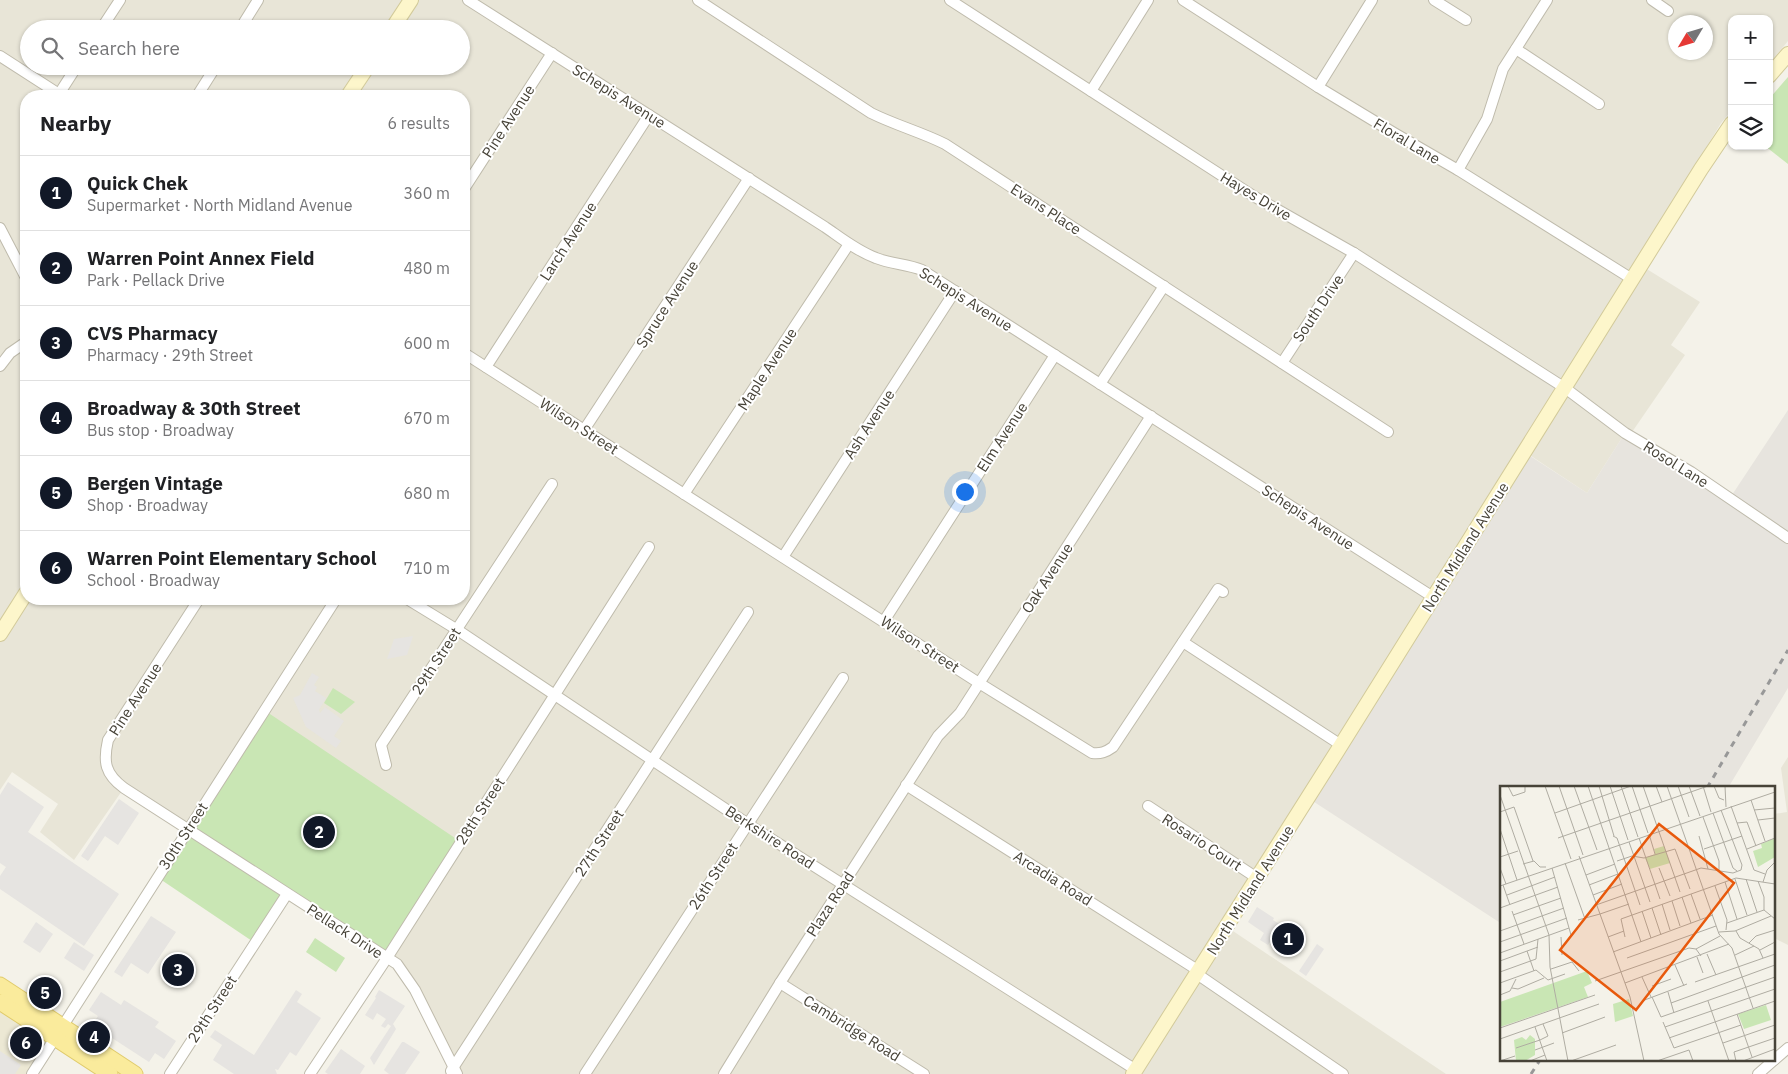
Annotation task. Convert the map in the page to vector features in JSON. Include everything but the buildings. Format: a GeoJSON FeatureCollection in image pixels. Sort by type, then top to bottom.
{"type":"FeatureCollection","features":[{"type":"Feature","properties":{"kind":"main road"},"geometry":{"type":"LineString","coordinates":[[0,985],[110,1074]]}},
{"type":"Feature","properties":{"kind":"main road"},"geometry":{"type":"LineString","coordinates":[[0,1002],[135,1074]]}},
{"type":"Feature","properties":{"kind":"street"},"geometry":{"type":"LineString","coordinates":[[107,20],[120,0]]}},
{"type":"Feature","properties":{"kind":"street"},"geometry":{"type":"LineString","coordinates":[[246,20],[258,0]]}},
{"type":"Feature","properties":{"kind":"street"},"geometry":{"type":"LineString","coordinates":[[398,20],[411,0]]}},
{"type":"Feature","properties":{"kind":"street","name":"Schepis Avenue"},"geometry":{"type":"LineString","coordinates":[[468,0],[750,178],[862,253],[922,270],[1433,597]]}},
{"type":"Feature","properties":{"kind":"street","name":"Evans Place"},"geometry":{"type":"LineString","coordinates":[[698,0],[871,112],[889,122],[945,144],[1388,432]]}},
{"type":"Feature","properties":{"kind":"street","name":"Hayes Drive"},"geometry":{"type":"LineString","coordinates":[[950,0],[1255,197],[1354,253],[1565,388]]}},
{"type":"Feature","properties":{"kind":"street"},"geometry":{"type":"LineString","coordinates":[[1092,91],[1148,0]]}},
{"type":"Feature","properties":{"kind":"street","name":"Floral Lane"},"geometry":{"type":"LineString","coordinates":[[1183,0],[1318,87],[1394,134],[1458,170],[1632,279]]}},
{"type":"Feature","properties":{"kind":"street"},"geometry":{"type":"LineString","coordinates":[[1318,87],[1372,0]]}},
{"type":"Feature","properties":{"kind":"street"},"geometry":{"type":"LineString","coordinates":[[1434,0],[1466,20]]}},
{"type":"Feature","properties":{"kind":"street"},"geometry":{"type":"LineString","coordinates":[[1458,170],[1487,119],[1500,77],[1547,0]]}},
{"type":"Feature","properties":{"kind":"street"},"geometry":{"type":"LineString","coordinates":[[1652,0],[1668,11]]}},
{"type":"Feature","properties":{"kind":"street"},"geometry":{"type":"LineString","coordinates":[[1516,49],[1598,104]]}},
{"type":"Feature","properties":{"kind":"street","name":"Pine Avenue"},"geometry":{"type":"LineString","coordinates":[[470,180],[552,53]]}},
{"type":"Feature","properties":{"kind":"street"},"geometry":{"type":"LineString","coordinates":[[1773,71],[1788,54]]}},
{"type":"Feature","properties":{"kind":"street"},"geometry":{"type":"LineString","coordinates":[[0,56],[20,69]]}},
{"type":"Feature","properties":{"kind":"street"},"geometry":{"type":"LineString","coordinates":[[30,75],[53,90]]}},
{"type":"Feature","properties":{"kind":"street"},"geometry":{"type":"LineString","coordinates":[[64,90],[72,75]]}},
{"type":"Feature","properties":{"kind":"street"},"geometry":{"type":"LineString","coordinates":[[201,90],[210,75]]}},
{"type":"Feature","properties":{"kind":"street"},"geometry":{"type":"LineString","coordinates":[[352,90],[362,75]]}},
{"type":"Feature","properties":{"kind":"street","name":"Larch Avenue"},"geometry":{"type":"LineString","coordinates":[[486,367],[649,115]]}},
{"type":"Feature","properties":{"kind":"street","name":"North Midland Avenue"},"geometry":{"type":"LineString","coordinates":[[1135,1072],[1701,169],[1728,129]]}},
{"type":"Feature","properties":{"kind":"street","name":"Spruce Avenue"},"geometry":{"type":"LineString","coordinates":[[584,430],[750,178]]}},
{"type":"Feature","properties":{"kind":"street"},"geometry":{"type":"LineString","coordinates":[[0,228],[20,266]]}},
{"type":"Feature","properties":{"kind":"street","name":"Maple Avenue"},"geometry":{"type":"LineString","coordinates":[[684,494],[849,244]]}},
{"type":"Feature","properties":{"kind":"street","name":"South Drive"},"geometry":{"type":"LineString","coordinates":[[1282,363],[1354,253]]}},
{"type":"Feature","properties":{"kind":"street"},"geometry":{"type":"LineString","coordinates":[[1100,384],[1164,286]]}},
{"type":"Feature","properties":{"kind":"street","name":"Ash Avenue"},"geometry":{"type":"LineString","coordinates":[[783,557],[955,291]]}},
{"type":"Feature","properties":{"kind":"street"},"geometry":{"type":"LineString","coordinates":[[0,366],[10,353],[20,346]]}},
{"type":"Feature","properties":{"kind":"street","name":"Elm Avenue"},"geometry":{"type":"LineString","coordinates":[[884,621],[1055,355]]}},
{"type":"Feature","properties":{"kind":"street","name":"Wilson Street"},"geometry":{"type":"LineString","coordinates":[[470,357],[1088,752],[1100,754],[1107,752],[1113,747],[1218,589],[1223,592]]}},
{"type":"Feature","properties":{"kind":"street","name":"Rosol Lane"},"geometry":{"type":"LineString","coordinates":[[1565,388],[1625,433],[1691,472],[1788,538]]}},
{"type":"Feature","properties":{"kind":"street","name":"Oak Avenue"},"geometry":{"type":"LineString","coordinates":[[938,736],[960,713],[1151,416]]}},
{"type":"Feature","properties":{"kind":"street","name":"29th Street"},"geometry":{"type":"LineString","coordinates":[[386,765],[381,745],[552,484]]}},
{"type":"Feature","properties":{"kind":"street","name":"28th Street"},"geometry":{"type":"LineString","coordinates":[[310,1074],[387,958],[650,547]]}},
{"type":"Feature","properties":{"kind":"street"},"geometry":{"type":"LineString","coordinates":[[0,634],[20,602]]}},
{"type":"Feature","properties":{"kind":"street","name":"Pine Avenue"},"geometry":{"type":"LineString","coordinates":[[188,828],[117,783],[105,765],[105,752],[108,740],[196,605]]}},
{"type":"Feature","properties":{"kind":"street","name":"30th Street"},"geometry":{"type":"LineString","coordinates":[[32,1074],[332,605]]}},
{"type":"Feature","properties":{"kind":"street","name":"Berkshire Road"},"geometry":{"type":"LineString","coordinates":[[418,605],[747,823],[1135,1072]]}},
{"type":"Feature","properties":{"kind":"street","name":"27th Street"},"geometry":{"type":"LineString","coordinates":[[453,1072],[748,612]]}},
{"type":"Feature","properties":{"kind":"street"},"geometry":{"type":"LineString","coordinates":[[1183,642],[1341,745]]}},
{"type":"Feature","properties":{"kind":"street","name":"26th Street"},"geometry":{"type":"LineString","coordinates":[[585,1074],[843,678]]}},
{"type":"Feature","properties":{"kind":"street","name":"Plaza Road"},"geometry":{"type":"LineString","coordinates":[[724,1074],[938,736]]}},
{"type":"Feature","properties":{"kind":"street","name":"Arcadia Road"},"geometry":{"type":"LineString","coordinates":[[906,785],[1198,972],[1340,1073]]}},
{"type":"Feature","properties":{"kind":"street","name":"Rosario Court"},"geometry":{"type":"LineString","coordinates":[[1148,806],[1257,878]]}},
{"type":"Feature","properties":{"kind":"street","name":"Pellack Drive"},"geometry":{"type":"LineString","coordinates":[[188,828],[397,964],[415,990],[453,1072]]}},
{"type":"Feature","properties":{"kind":"street","name":"29th Street"},"geometry":{"type":"LineString","coordinates":[[170,1074],[287,894]]}},
{"type":"Feature","properties":{"kind":"street","name":"Cambridge Road"},"geometry":{"type":"LineString","coordinates":[[780,983],[924,1074]]}},
{"type":"Feature","properties":{"kind":"street"},"geometry":{"type":"LineString","coordinates":[[1776,1058],[1788,1048]]}},
{"type":"Feature","properties":{"kind":"street"},"geometry":{"type":"LineString","coordinates":[[1758,1074],[1772,1062]]}},
{"type":"Feature","properties":{"kind":"shaded area"},"geometry":{"type":"Polygon","coordinates":[[[0,0],[1788,0],[1788,41],[1773,59],[1773,15],[1728,15],[1728,115],[1721,123],[1637,263],[1700,302],[1671,345],[1685,355],[1630,435],[1625,433],[1587,493],[1525,452],[1227,927],[1446,1074],[457,1074],[397,965],[124,788],[74,860],[40,832],[58,804],[12,772],[0,790],[0,0]]]}},
{"type":"Feature","properties":{"kind":"shaded area"},"geometry":{"type":"Polygon","coordinates":[[[1788,410],[1788,688],[1729,786],[1500,786],[1500,923],[1308,798],[1524,452],[1587,493],[1625,433],[1730,498],[1788,410]]]}},
{"type":"Feature","properties":{"kind":"shaded area"},"geometry":{"type":"Polygon","coordinates":[[[413,636],[407,655],[387,659],[394,639],[413,636]]]}},
{"type":"Feature","properties":{"kind":"shaded area"},"geometry":{"type":"Polygon","coordinates":[[[312,673],[319,677],[314,685],[317,687],[315,691],[326,698],[319,710],[320,713],[325,707],[344,721],[334,736],[341,741],[336,748],[306,727],[293,698],[300,695],[312,673]]]}},
{"type":"Feature","properties":{"kind":"shaded area"},"geometry":{"type":"Polygon","coordinates":[[[1788,757],[1788,945],[1776,939],[1776,814],[1787,812],[1781,768],[1788,757]]]}},
{"type":"Feature","properties":{"kind":"shaded area"},"geometry":{"type":"Polygon","coordinates":[[[8,782],[44,807],[28,832],[119,894],[84,946],[0,889],[0,876],[6,867],[0,863],[0,795],[8,782]]]}},
{"type":"Feature","properties":{"kind":"shaded area"},"geometry":{"type":"Polygon","coordinates":[[[119,799],[139,813],[118,845],[105,836],[88,861],[81,856],[119,799]]]}},
{"type":"Feature","properties":{"kind":"shaded area"},"geometry":{"type":"Polygon","coordinates":[[[1257,907],[1281,925],[1268,945],[1260,940],[1264,933],[1248,922],[1257,907]]]}},
{"type":"Feature","properties":{"kind":"shaded area"},"geometry":{"type":"Polygon","coordinates":[[[151,916],[176,932],[148,974],[131,963],[122,977],[114,972],[151,916]]]}},
{"type":"Feature","properties":{"kind":"shaded area"},"geometry":{"type":"Polygon","coordinates":[[[36,922],[53,934],[40,953],[23,942],[36,922]]]}},
{"type":"Feature","properties":{"kind":"shaded area"},"geometry":{"type":"Polygon","coordinates":[[[74,942],[94,955],[84,971],[64,958],[74,942]]]}},
{"type":"Feature","properties":{"kind":"shaded area"},"geometry":{"type":"Polygon","coordinates":[[[1317,944],[1324,949],[1306,976],[1299,971],[1317,944]]]}},
{"type":"Feature","properties":{"kind":"shaded area"},"geometry":{"type":"Polygon","coordinates":[[[296,990],[302,994],[297,1002],[321,1018],[296,1056],[290,1052],[278,1070],[275,1069],[277,1074],[234,1074],[213,1060],[222,1045],[210,1037],[215,1030],[254,1055],[296,990]]]}},
{"type":"Feature","properties":{"kind":"shaded area"},"geometry":{"type":"Polygon","coordinates":[[[379,990],[405,1006],[393,1024],[396,1029],[374,1065],[370,1058],[391,1026],[388,1024],[385,1028],[381,1026],[386,1019],[377,1013],[373,1020],[365,1015],[379,990]]]}},
{"type":"Feature","properties":{"kind":"shaded area"},"geometry":{"type":"Polygon","coordinates":[[[101,992],[121,1005],[124,1000],[159,1022],[155,1027],[176,1041],[164,1059],[155,1053],[149,1062],[92,1025],[98,1016],[89,1010],[101,992]]]}},
{"type":"Feature","properties":{"kind":"shaded area"},"geometry":{"type":"Polygon","coordinates":[[[0,1002],[55,1038],[32,1074],[0,1074],[0,1002]]]}},
{"type":"Feature","properties":{"kind":"shaded area"},"geometry":{"type":"Polygon","coordinates":[[[402,1042],[420,1052],[405,1074],[389,1074],[384,1070],[402,1042]]]}},
{"type":"Feature","properties":{"kind":"shaded area"},"geometry":{"type":"Polygon","coordinates":[[[341,1049],[365,1066],[360,1074],[328,1074],[325,1072],[341,1049]]]}},
{"type":"Feature","properties":{"kind":"shaded area"},"geometry":{"type":"Polygon","coordinates":[[[0,1051],[21,1065],[15,1074],[0,1074],[0,1051]]]}},
{"type":"Feature","properties":{"kind":"green space"},"geometry":{"type":"Polygon","coordinates":[[[1788,77],[1788,164],[1770,150],[1773,150],[1773,94],[1788,77]]]}},
{"type":"Feature","properties":{"kind":"green space"},"geometry":{"type":"Polygon","coordinates":[[[333,688],[355,702],[341,714],[324,703],[333,688]]]}},
{"type":"Feature","properties":{"kind":"green space"},"geometry":{"type":"Polygon","coordinates":[[[264,710],[461,842],[387,958],[287,894],[255,943],[157,877],[264,710]]]}},
{"type":"Feature","properties":{"kind":"green space"},"geometry":{"type":"Polygon","coordinates":[[[315,938],[345,958],[336,972],[306,952],[315,938]]]}},
{"type":"Feature","properties":{"kind":"railway"},"geometry":{"type":"LineString","coordinates":[[1708,786],[1788,650]]}},
{"type":"Feature","properties":{"kind":"railway"},"geometry":{"type":"LineString","coordinates":[[1531,1074],[1539,1062]]}},
{"type":"Feature","properties":{"kind":"place","name":"Warren Point Annex Field"},"geometry":{"type":"Point","coordinates":[319,832]}},
{"type":"Feature","properties":{"kind":"place","name":"Quick Chek"},"geometry":{"type":"Point","coordinates":[1288,939]}},
{"type":"Feature","properties":{"kind":"place","name":"CVS Pharmacy"},"geometry":{"type":"Point","coordinates":[178,970]}},
{"type":"Feature","properties":{"kind":"place","name":"Bergen Vintage"},"geometry":{"type":"Point","coordinates":[45,993]}},
{"type":"Feature","properties":{"kind":"place","name":"Broadway & 30th Street"},"geometry":{"type":"Point","coordinates":[94,1037]}},
{"type":"Feature","properties":{"kind":"place","name":"Warren Point Elementary School"},"geometry":{"type":"Point","coordinates":[26,1043]}}]}
